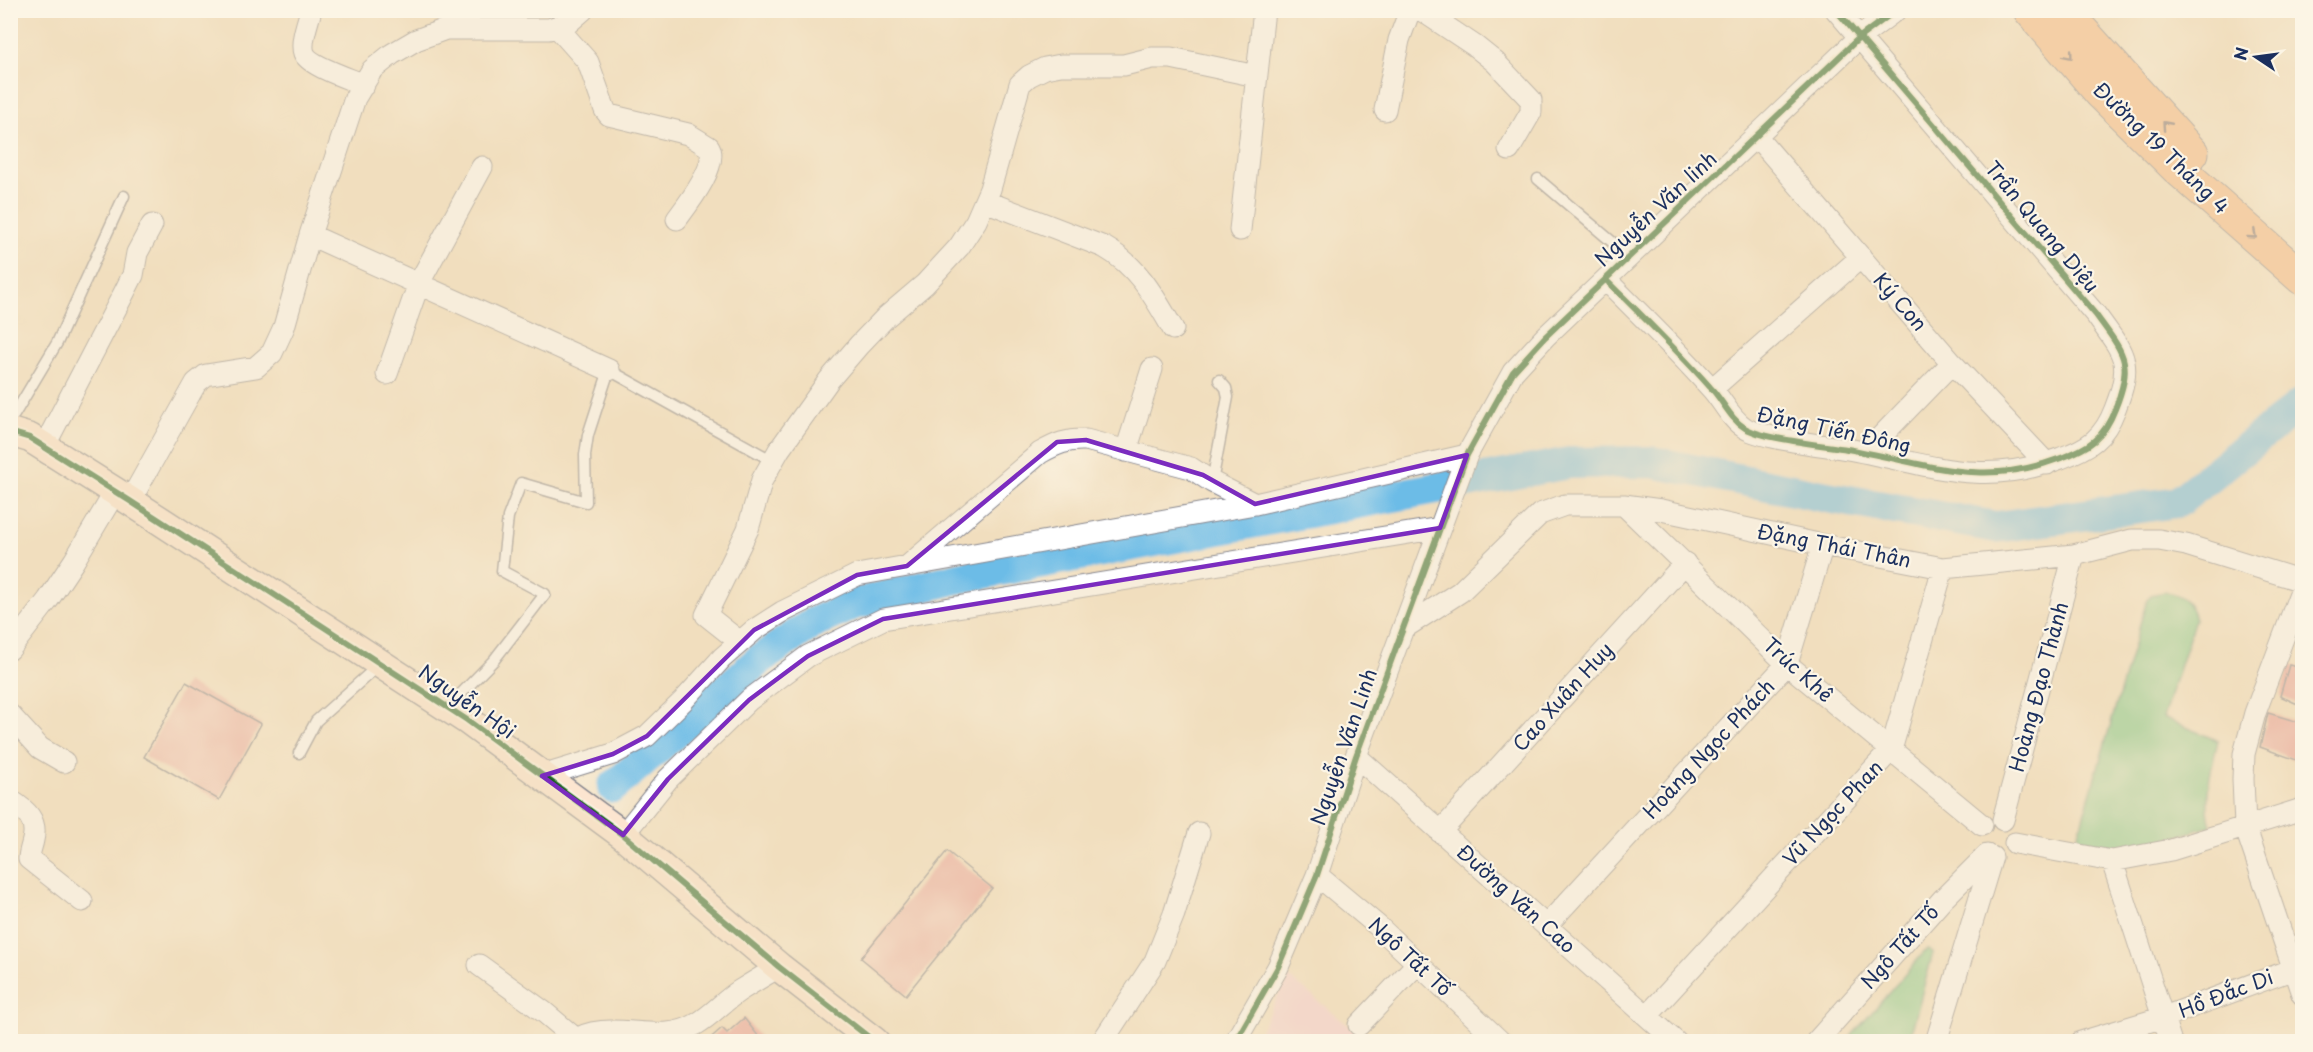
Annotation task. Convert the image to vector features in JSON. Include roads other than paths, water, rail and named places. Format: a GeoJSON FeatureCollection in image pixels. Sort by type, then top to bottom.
{"type":"FeatureCollection","features":[{"type":"Feature","properties":{"kind":"main road","name":"Đường 19 Tháng 4"},"geometry":{"type":"LineString","coordinates":[[2030,10],[2101,93],[2176,167],[2302,268]]}},
{"type":"Feature","properties":{"kind":"main road","name":"Đường 19 Tháng 4"},"geometry":{"type":"LineString","coordinates":[[2063,10],[2190,151],[2302,268]]}},
{"type":"Feature","properties":{"kind":"street"},"geometry":{"type":"LineString","coordinates":[[311,10],[303,51],[306,57],[314,63],[364,85]]}},
{"type":"Feature","properties":{"kind":"street"},"geometry":{"type":"LineString","coordinates":[[10,649],[122,497],[196,383],[206,375],[256,367],[272,353],[284,327],[310,235],[355,98],[372,70],[392,54],[453,19],[528,29],[557,27],[568,23],[583,10]]}},
{"type":"Feature","properties":{"kind":"street"},"geometry":{"type":"LineString","coordinates":[[1240,230],[1264,10]]}},
{"type":"Feature","properties":{"kind":"street"},"geometry":{"type":"LineString","coordinates":[[1385,110],[1399,40],[1410,10]]}},
{"type":"Feature","properties":{"kind":"street"},"geometry":{"type":"LineString","coordinates":[[1421,10],[1495,62],[1530,100],[1532,112],[1509,150]]}},
{"type":"Feature","properties":{"kind":"street","name":"Trần Quang Diệu"},"geometry":{"type":"LineString","coordinates":[[1836,10],[2096,315],[2121,351],[2126,369],[2121,395],[2113,416],[2100,438],[2081,451],[2047,464]]}},
{"type":"Feature","properties":{"kind":"street","name":"Nguyễn Văn linh"},"geometry":{"type":"LineString","coordinates":[[1467,455],[1513,372],[1545,337],[1860,37],[1896,10]]}},
{"type":"Feature","properties":{"kind":"street"},"geometry":{"type":"LineString","coordinates":[[557,27],[588,62],[605,110],[609,115],[688,134],[710,147],[712,156],[700,187],[676,219]]}},
{"type":"Feature","properties":{"kind":"street"},"geometry":{"type":"LineString","coordinates":[[740,642],[706,615],[748,529],[762,480],[829,380],[885,318],[925,284],[958,248],[985,201],[1020,84],[1029,76],[1045,68],[1061,65],[1124,65],[1152,58],[1171,58],[1256,76]]}},
{"type":"Feature","properties":{"kind":"street","name":"Ký Con"},"geometry":{"type":"LineString","coordinates":[[1757,137],[1952,363],[2047,464]]}},
{"type":"Feature","properties":{"kind":"street"},"geometry":{"type":"LineString","coordinates":[[387,374],[420,283],[482,167]]}},
{"type":"Feature","properties":{"kind":"street"},"geometry":{"type":"LineString","coordinates":[[985,201],[1104,247],[1118,255],[1139,275],[1173,329]]}},
{"type":"Feature","properties":{"kind":"street"},"geometry":{"type":"LineString","coordinates":[[22,429],[133,275],[135,257],[152,225]]}},
{"type":"Feature","properties":{"kind":"street"},"geometry":{"type":"LineString","coordinates":[[310,235],[609,370]]}},
{"type":"Feature","properties":{"kind":"street"},"geometry":{"type":"LineString","coordinates":[[1712,389],[1860,257]]}},
{"type":"Feature","properties":{"kind":"street","name":"Đặng Tiến Đông"},"geometry":{"type":"LineString","coordinates":[[1606,279],[1712,389],[1745,428],[1763,435],[1866,452],[1959,472],[1989,474],[2047,464]]}},
{"type":"Feature","properties":{"kind":"street"},"geometry":{"type":"LineString","coordinates":[[1866,452],[1952,363]]}},
{"type":"Feature","properties":{"kind":"street"},"geometry":{"type":"LineString","coordinates":[[1126,451],[1152,369]]}},
{"type":"Feature","properties":{"kind":"street","name":"Nguyễn Hội"},"geometry":{"type":"LineString","coordinates":[[22,429],[122,497],[448,707],[623,836],[779,967],[875,1041]]}},
{"type":"Feature","properties":{"kind":"street"},"geometry":{"type":"LineString","coordinates":[[907,566],[1040,453],[1058,442],[1072,439],[1086,440],[1191,468],[1212,482],[1255,504]]}},
{"type":"Feature","properties":{"kind":"street"},"geometry":{"type":"LineString","coordinates":[[542,776],[613,754],[647,736],[722,658],[754,630],[782,612],[857,576],[1255,504],[1467,455]]}},
{"type":"Feature","properties":{"kind":"street","name":"Nguyễn Văn Linh"},"geometry":{"type":"LineString","coordinates":[[1235,1041],[1278,967],[1317,875],[1356,756],[1467,455]]}},
{"type":"Feature","properties":{"kind":"street","name":"Đặng Thái Thân"},"geometry":{"type":"LineString","coordinates":[[1404,628],[1460,592],[1540,514],[1564,505],[1624,505],[1661,510],[1822,545],[1943,568],[2074,555],[2132,540],[2159,540],[2186,545],[2302,581]]}},
{"type":"Feature","properties":{"kind":"street","name":"Trúc Khê"},"geometry":{"type":"LineString","coordinates":[[1624,505],[1787,664],[1982,825]]}},
{"type":"Feature","properties":{"kind":"street"},"geometry":{"type":"LineString","coordinates":[[623,836],[668,779],[749,700],[808,656],[883,618],[1440,528]]}},
{"type":"Feature","properties":{"kind":"street","name":"Hoàng Ngọc Phách"},"geometry":{"type":"LineString","coordinates":[[1546,926],[1787,664],[1822,545]]}},
{"type":"Feature","properties":{"kind":"street","name":"Hoàng Đạo Thành"},"geometry":{"type":"LineString","coordinates":[[2003,820],[2074,555]]}},
{"type":"Feature","properties":{"kind":"street","name":"Cao Xuân Huy"},"geometry":{"type":"LineString","coordinates":[[1440,832],[1685,563]]}},
{"type":"Feature","properties":{"kind":"street","name":"Vũ Ngọc Phan"},"geometry":{"type":"LineString","coordinates":[[1647,1016],[1892,750],[1943,568]]}},
{"type":"Feature","properties":{"kind":"street"},"geometry":{"type":"LineString","coordinates":[[2302,588],[2256,713],[2244,754],[2243,779],[2246,826],[2299,967],[2302,994]]}},
{"type":"Feature","properties":{"kind":"street"},"geometry":{"type":"LineString","coordinates":[[10,715],[40,748],[64,762]]}},
{"type":"Feature","properties":{"kind":"street","name":"Đường Văn Cao"},"geometry":{"type":"LineString","coordinates":[[1356,756],[1676,1041]]}},
{"type":"Feature","properties":{"kind":"street"},"geometry":{"type":"LineString","coordinates":[[10,800],[26,811],[34,823],[35,832],[29,859],[82,901]]}},
{"type":"Feature","properties":{"kind":"street"},"geometry":{"type":"LineString","coordinates":[[2015,843],[2112,861],[2171,850],[2302,809]]}},
{"type":"Feature","properties":{"kind":"street"},"geometry":{"type":"LineString","coordinates":[[1990,820],[2003,820],[2011,825],[2015,843],[2006,854],[1990,856],[1978,844],[1977,837],[1982,825],[1990,820]]}},
{"type":"Feature","properties":{"kind":"street"},"geometry":{"type":"LineString","coordinates":[[1102,1041],[1155,961],[1174,914],[1198,833]]}},
{"type":"Feature","properties":{"kind":"street"},"geometry":{"type":"LineString","coordinates":[[1936,1041],[1974,921],[1990,856]]}},
{"type":"Feature","properties":{"kind":"street","name":"Ngô Tất Tố"},"geometry":{"type":"LineString","coordinates":[[1816,1041],[1943,899],[1990,856]]}},
{"type":"Feature","properties":{"kind":"street"},"geometry":{"type":"LineString","coordinates":[[2112,861],[2171,1041]]}},
{"type":"Feature","properties":{"kind":"street","name":"Ngô Tất Tố"},"geometry":{"type":"LineString","coordinates":[[1317,875],[1378,926],[1501,1041]]}},
{"type":"Feature","properties":{"kind":"street"},"geometry":{"type":"LineString","coordinates":[[1943,899],[1959,907],[1974,921]]}},
{"type":"Feature","properties":{"kind":"street"},"geometry":{"type":"LineString","coordinates":[[1359,1025],[1417,964]]}},
{"type":"Feature","properties":{"kind":"street"},"geometry":{"type":"LineString","coordinates":[[479,965],[544,1012],[574,1040],[598,1032],[669,1033],[687,1029],[709,1018],[737,992],[779,967]]}},
{"type":"Feature","properties":{"kind":"street","name":"Hồ Đắc Di"},"geometry":{"type":"LineString","coordinates":[[2081,1041],[2164,1017],[2299,967]]}},
{"type":"Feature","properties":{"kind":"lane"},"geometry":{"type":"LineString","coordinates":[[1538,179],[1630,257]]}},
{"type":"Feature","properties":{"kind":"lane"},"geometry":{"type":"LineString","coordinates":[[22,429],[57,343],[124,196]]}},
{"type":"Feature","properties":{"kind":"lane"},"geometry":{"type":"LineString","coordinates":[[448,707],[494,660],[545,594],[502,571],[508,517],[521,483],[586,502],[585,455],[588,435],[609,370],[773,461]]}},
{"type":"Feature","properties":{"kind":"lane"},"geometry":{"type":"LineString","coordinates":[[1212,482],[1228,397],[1226,387],[1219,380]]}},
{"type":"Feature","properties":{"kind":"lane"},"geometry":{"type":"LineString","coordinates":[[298,753],[316,721],[380,664]]}},
{"type":"Feature","properties":{"kind":"waterway"},"geometry":{"type":"LineString","coordinates":[[613,787],[759,660],[813,623],[854,604],[958,578],[1569,463],[1652,462],[1827,497],[1996,527],[2178,502],[2302,403]]}}]}
